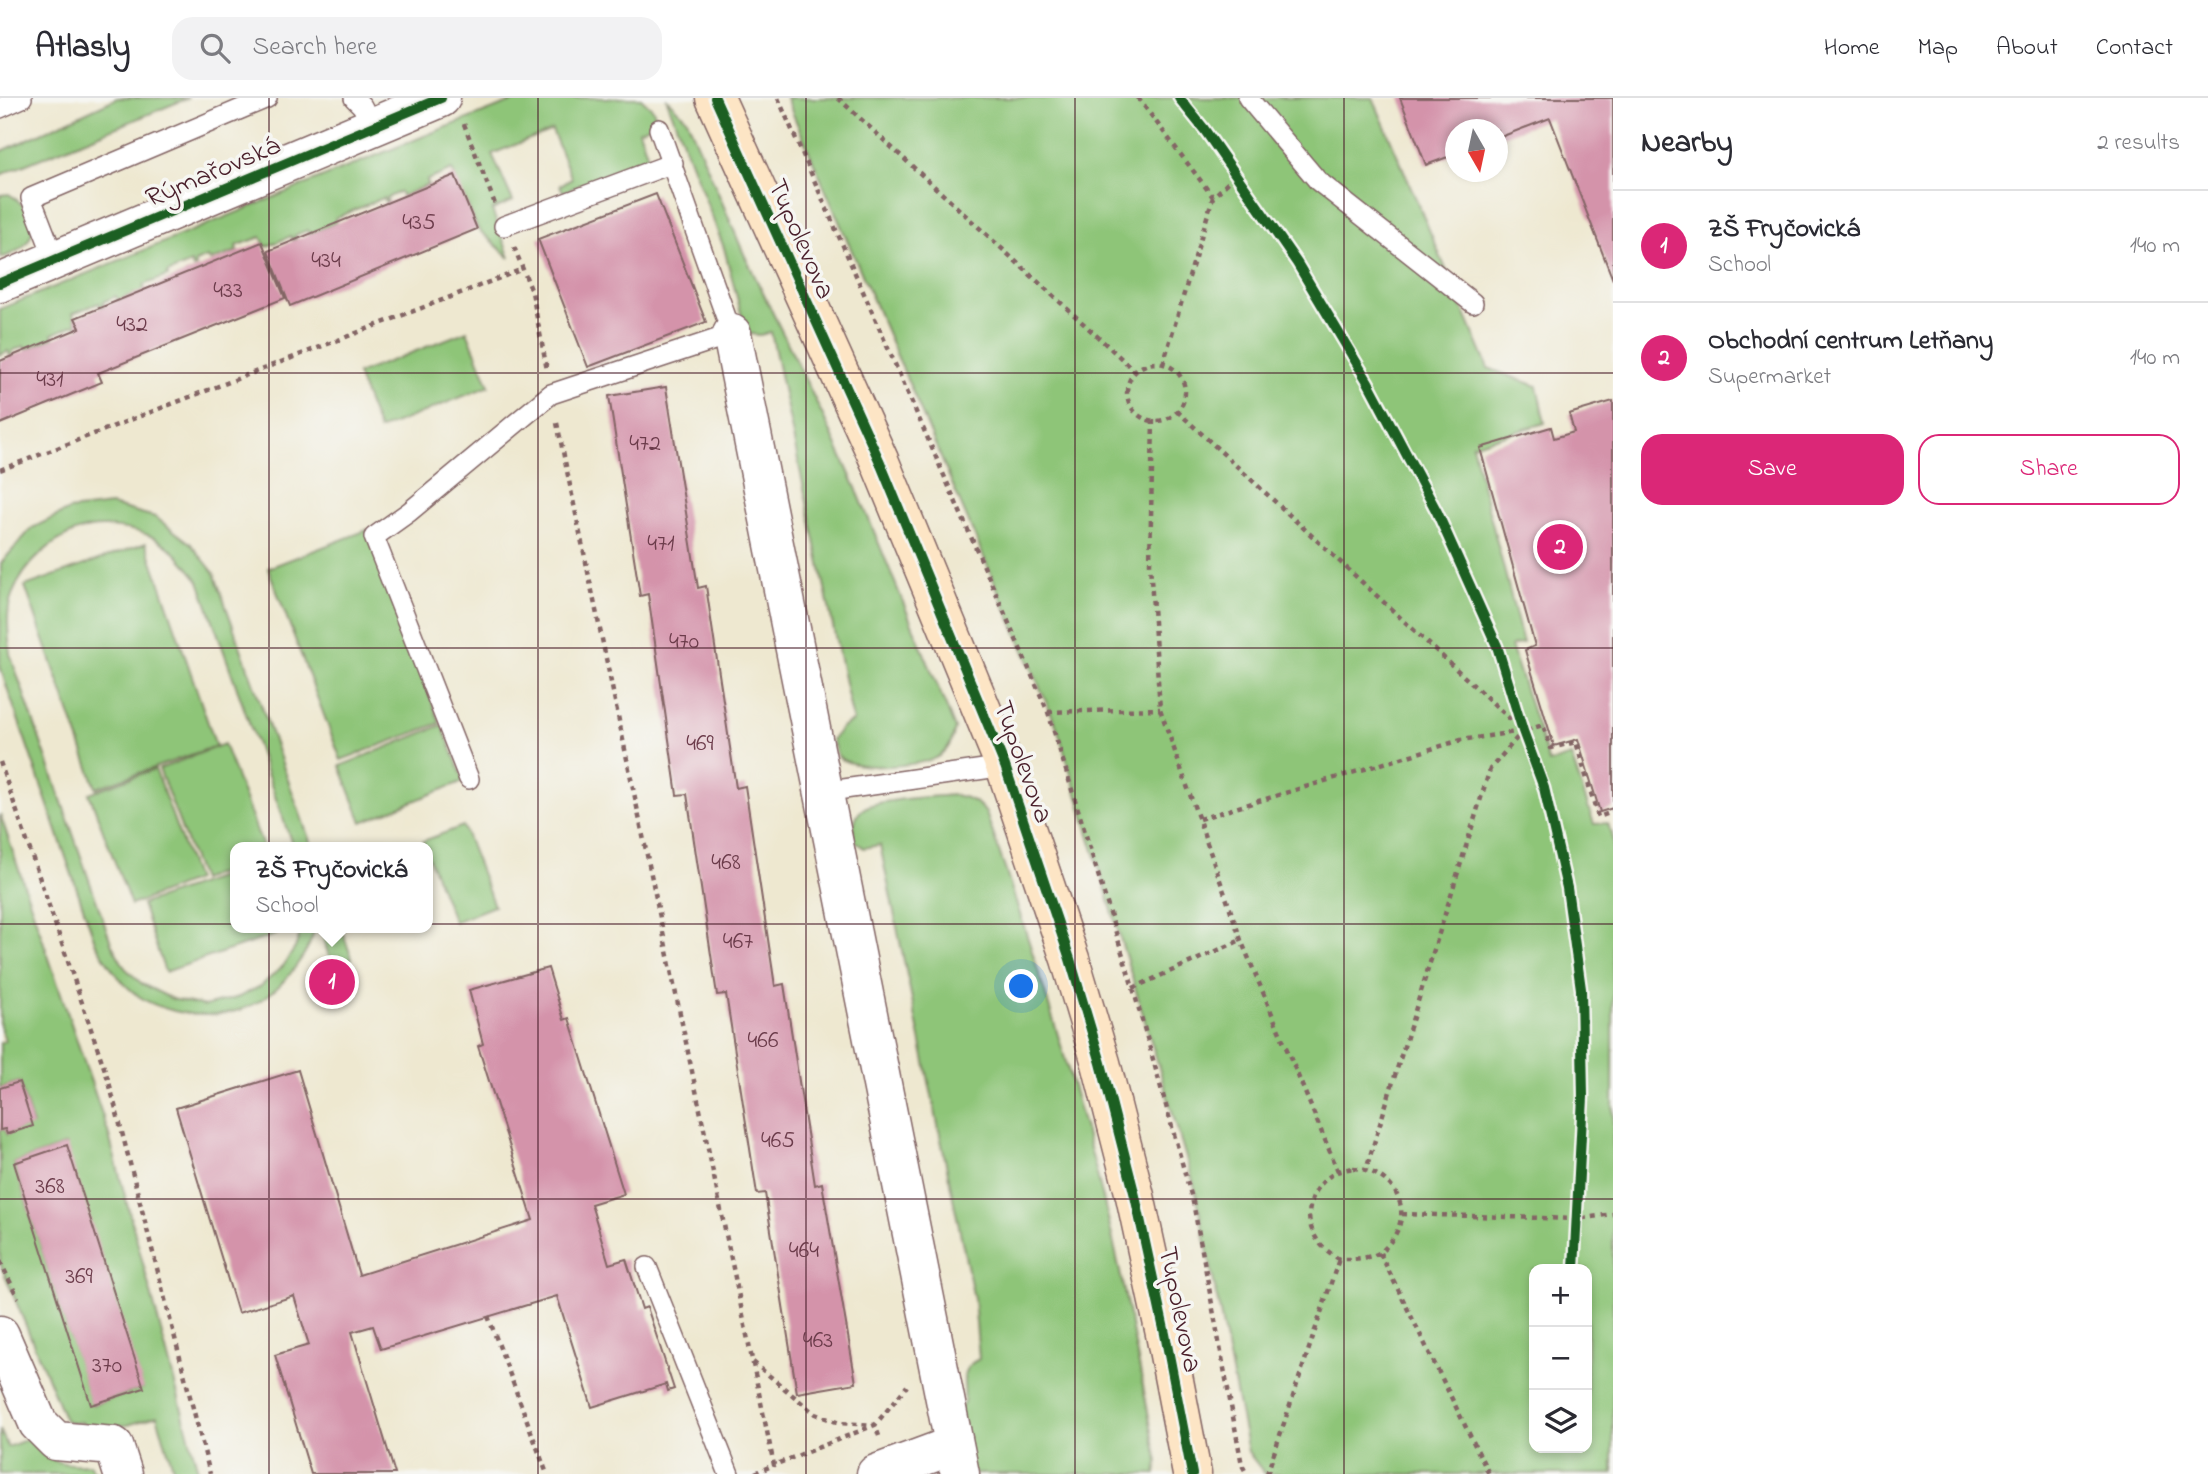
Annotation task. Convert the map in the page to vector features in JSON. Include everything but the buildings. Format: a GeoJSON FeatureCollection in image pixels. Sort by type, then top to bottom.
{"type":"FeatureCollection","features":[{"type":"Feature","properties":{"kind":"main road","name":"Tupolevova"},"geometry":{"type":"LineString","coordinates":[[715,98],[879,460],[1005,766],[1070,959],[1101,1063],[1140,1221],[1192,1474]]}},
{"type":"Feature","properties":{"kind":"street","name":"Rýmařovská"},"geometry":{"type":"LineString","coordinates":[[0,283],[55,260],[363,113],[451,108]]}},
{"type":"Feature","properties":{"kind":"street"},"geometry":{"type":"LineString","coordinates":[[732,334],[957,1459],[876,1474]]}},
{"type":"Feature","properties":{"kind":"street"},"geometry":{"type":"LineString","coordinates":[[0,1335],[38,1423],[56,1441],[114,1446],[123,1474]]}},
{"type":"Feature","properties":{"kind":"lane"},"geometry":{"type":"LineString","coordinates":[[0,108],[22,98]]}},
{"type":"Feature","properties":{"kind":"lane"},"geometry":{"type":"LineString","coordinates":[[55,260],[31,198],[267,98]]}},
{"type":"Feature","properties":{"kind":"lane"},"geometry":{"type":"LineString","coordinates":[[1248,98],[1318,181],[1474,303]]}},
{"type":"Feature","properties":{"kind":"lane"},"geometry":{"type":"LineString","coordinates":[[469,779],[374,537],[409,512],[551,394],[732,334],[659,129]]}},
{"type":"Feature","properties":{"kind":"lane"},"geometry":{"type":"LineString","coordinates":[[504,226],[673,163]]}},
{"type":"Feature","properties":{"kind":"lane"},"geometry":{"type":"LineString","coordinates":[[823,792],[1005,766]]}},
{"type":"Feature","properties":{"kind":"lane"},"geometry":{"type":"LineString","coordinates":[[647,1267],[729,1474]]}},
{"type":"Feature","properties":{"kind":"path"},"geometry":{"type":"LineString","coordinates":[[838,98],[1135,371]]}},
{"type":"Feature","properties":{"kind":"path"},"geometry":{"type":"LineString","coordinates":[[1138,98],[1213,197]]}},
{"type":"Feature","properties":{"kind":"path"},"geometry":{"type":"LineString","coordinates":[[451,108],[532,292],[774,1465]]}},
{"type":"Feature","properties":{"kind":"path"},"geometry":{"type":"LineString","coordinates":[[1163,363],[1213,197],[1233,170],[1244,186]]}},
{"type":"Feature","properties":{"kind":"path"},"geometry":{"type":"LineString","coordinates":[[0,470],[523,269]]}},
{"type":"Feature","properties":{"kind":"path"},"geometry":{"type":"LineString","coordinates":[[1152,363],[1163,363],[1172,368],[1184,383],[1185,393],[1177,411],[1170,417],[1153,420],[1143,418],[1129,404],[1127,387],[1135,371],[1152,363]]}},
{"type":"Feature","properties":{"kind":"path"},"geometry":{"type":"LineString","coordinates":[[1177,411],[1525,737]]}},
{"type":"Feature","properties":{"kind":"path"},"geometry":{"type":"LineString","coordinates":[[1153,420],[1150,564],[1160,709],[1241,940],[1338,1171]]}},
{"type":"Feature","properties":{"kind":"path"},"geometry":{"type":"LineString","coordinates":[[1516,707],[1525,737]]}},
{"type":"Feature","properties":{"kind":"path"},"geometry":{"type":"LineString","coordinates":[[1048,712],[1160,709]]}},
{"type":"Feature","properties":{"kind":"path"},"geometry":{"type":"LineString","coordinates":[[1366,1169],[1490,769],[1525,737],[1543,725],[1551,748],[1576,742],[1598,817],[1613,813]]}},
{"type":"Feature","properties":{"kind":"path"},"geometry":{"type":"LineString","coordinates":[[1199,819],[1461,740],[1525,737]]}},
{"type":"Feature","properties":{"kind":"path"},"geometry":{"type":"LineString","coordinates":[[0,762],[109,1082],[210,1474]]}},
{"type":"Feature","properties":{"kind":"path"},"geometry":{"type":"LineString","coordinates":[[1133,988],[1241,940]]}},
{"type":"Feature","properties":{"kind":"path"},"geometry":{"type":"LineString","coordinates":[[1366,1169],[1385,1178],[1396,1193],[1402,1214],[1398,1231],[1380,1253],[1361,1259],[1339,1259],[1318,1241],[1311,1228],[1309,1213],[1313,1198],[1321,1183],[1338,1171],[1366,1169]]}},
{"type":"Feature","properties":{"kind":"path"},"geometry":{"type":"LineString","coordinates":[[1576,1231],[1578,1205]]}},
{"type":"Feature","properties":{"kind":"path"},"geometry":{"type":"LineString","coordinates":[[1402,1214],[1577,1219],[1613,1214]]}},
{"type":"Feature","properties":{"kind":"path"},"geometry":{"type":"LineString","coordinates":[[1380,1253],[1489,1474]]}},
{"type":"Feature","properties":{"kind":"path"},"geometry":{"type":"LineString","coordinates":[[1267,1474],[1339,1259]]}},
{"type":"Feature","properties":{"kind":"path"},"geometry":{"type":"LineString","coordinates":[[0,1261],[18,1298]]}},
{"type":"Feature","properties":{"kind":"path"},"geometry":{"type":"LineString","coordinates":[[488,1317],[547,1474]]}},
{"type":"Feature","properties":{"kind":"path"},"geometry":{"type":"LineString","coordinates":[[752,1474],[875,1425]]}},
{"type":"Feature","properties":{"kind":"green space"},"geometry":{"type":"Polygon","coordinates":[[[117,98],[188,98],[0,175],[0,152],[117,98]]]}},
{"type":"Feature","properties":{"kind":"green space"},"geometry":{"type":"Polygon","coordinates":[[[522,98],[641,98],[653,109],[658,123],[639,130],[648,157],[563,192],[560,185],[572,179],[552,130],[492,154],[513,201],[492,210],[510,258],[478,229],[452,170],[427,180],[428,185],[402,196],[400,192],[386,198],[386,203],[383,198],[335,218],[336,223],[310,234],[308,230],[295,235],[296,239],[293,240],[291,236],[266,247],[261,237],[236,246],[237,251],[210,261],[208,257],[195,262],[196,267],[193,268],[191,263],[167,273],[168,276],[143,285],[145,290],[118,300],[116,296],[103,302],[104,306],[101,307],[99,303],[73,313],[78,328],[76,324],[52,334],[53,338],[26,350],[24,346],[12,351],[13,355],[10,356],[8,351],[0,355],[0,309],[522,98]]]}},
{"type":"Feature","properties":{"kind":"green space"},"geometry":{"type":"Polygon","coordinates":[[[666,98],[687,119],[744,254],[856,488],[955,728],[948,747],[931,760],[903,765],[871,766],[845,761],[836,752],[832,740],[842,727],[853,721],[771,332],[750,334],[745,328],[724,248],[666,98]]]}},
{"type":"Feature","properties":{"kind":"green space"},"geometry":{"type":"Polygon","coordinates":[[[786,98],[1373,98],[1488,368],[1537,386],[1545,423],[1472,445],[1523,643],[1511,646],[1549,763],[1571,756],[1594,824],[1608,823],[1613,842],[1613,1474],[1265,1474],[1248,1452],[1195,1188],[1057,727],[786,98]]]}},
{"type":"Feature","properties":{"kind":"green space"},"geometry":{"type":"Polygon","coordinates":[[[9,194],[28,212],[32,230],[23,246],[0,258],[0,195],[9,194]]]}},
{"type":"Feature","properties":{"kind":"green space"},"geometry":{"type":"Polygon","coordinates":[[[467,331],[489,386],[379,430],[357,374],[467,331]]]}},
{"type":"Feature","properties":{"kind":"green space"},"geometry":{"type":"Polygon","coordinates":[[[111,505],[155,517],[190,543],[214,573],[310,842],[291,842],[199,581],[188,567],[156,539],[119,528],[77,531],[43,552],[24,572],[12,595],[8,617],[10,654],[112,945],[125,968],[142,984],[172,999],[205,1006],[239,997],[261,986],[283,966],[295,948],[300,933],[314,933],[305,952],[284,980],[258,1002],[243,1009],[210,1015],[174,1011],[152,1004],[126,986],[96,944],[0,667],[1,563],[32,528],[69,510],[111,505]]]}},
{"type":"Feature","properties":{"kind":"green space"},"geometry":{"type":"Polygon","coordinates":[[[367,530],[440,723],[341,760],[268,568],[367,530]]]}},
{"type":"Feature","properties":{"kind":"green space"},"geometry":{"type":"Polygon","coordinates":[[[146,543],[216,746],[96,788],[25,586],[146,543]]]}},
{"type":"Feature","properties":{"kind":"green space"},"geometry":{"type":"Polygon","coordinates":[[[442,725],[464,781],[362,822],[340,766],[442,725]]]}},
{"type":"Feature","properties":{"kind":"green space"},"geometry":{"type":"Polygon","coordinates":[[[224,744],[261,842],[230,842],[230,869],[201,880],[159,769],[224,744]]]}},
{"type":"Feature","properties":{"kind":"green space"},"geometry":{"type":"Polygon","coordinates":[[[155,769],[196,880],[131,905],[89,793],[155,769]]]}},
{"type":"Feature","properties":{"kind":"green space"},"geometry":{"type":"Polygon","coordinates":[[[953,795],[971,800],[986,813],[1063,1052],[1118,1264],[1158,1462],[1156,1474],[913,1474],[962,1407],[965,1372],[979,1359],[974,1299],[880,845],[864,848],[853,840],[853,831],[857,816],[870,806],[953,795]]]}},
{"type":"Feature","properties":{"kind":"green space"},"geometry":{"type":"Polygon","coordinates":[[[0,814],[108,1132],[199,1474],[175,1474],[157,1416],[128,1425],[84,1428],[82,1422],[72,1423],[65,1420],[0,1263],[0,1130],[5,1129],[7,1134],[33,1125],[19,1082],[0,1088],[0,1043],[5,1041],[0,1026],[0,814]],[[66,1145],[14,1163],[92,1405],[143,1388],[66,1145]]]}},
{"type":"Feature","properties":{"kind":"green space"},"geometry":{"type":"Polygon","coordinates":[[[463,826],[494,906],[454,922],[433,869],[433,842],[423,841],[463,826]]]}},
{"type":"Feature","properties":{"kind":"green space"},"geometry":{"type":"Polygon","coordinates":[[[230,874],[230,933],[277,934],[165,972],[142,904],[230,874]]]}},
{"type":"Feature","properties":{"kind":"green space"},"geometry":{"type":"Polygon","coordinates":[[[322,933],[343,933],[352,959],[332,966],[322,933]]]}},
{"type":"Feature","properties":{"kind":"green space"},"geometry":{"type":"Polygon","coordinates":[[[0,1430],[8,1447],[28,1439],[48,1458],[63,1463],[90,1464],[92,1470],[101,1474],[0,1474],[0,1430]]]}},
{"type":"Feature","properties":{"kind":"cycle path"},"geometry":{"type":"LineString","coordinates":[[0,283],[441,98]]}},
{"type":"Feature","properties":{"kind":"cycle path"},"geometry":{"type":"LineString","coordinates":[[715,98],[879,460],[1005,766],[1070,959],[1101,1063],[1135,1196],[1192,1474]]}},
{"type":"Feature","properties":{"kind":"cycle path"},"geometry":{"type":"LineString","coordinates":[[1179,98],[1204,129],[1297,263],[1368,382],[1437,512],[1497,646],[1544,788],[1567,888],[1581,989],[1583,1097],[1574,1264]]}},
{"type":"Feature","properties":{"kind":"place","name":"Obchodní centrum Letňany"},"geometry":{"type":"Point","coordinates":[1560,547]}},
{"type":"Feature","properties":{"kind":"place","name":"ZŠ Fryčovická"},"geometry":{"type":"Point","coordinates":[332,982]}}]}
